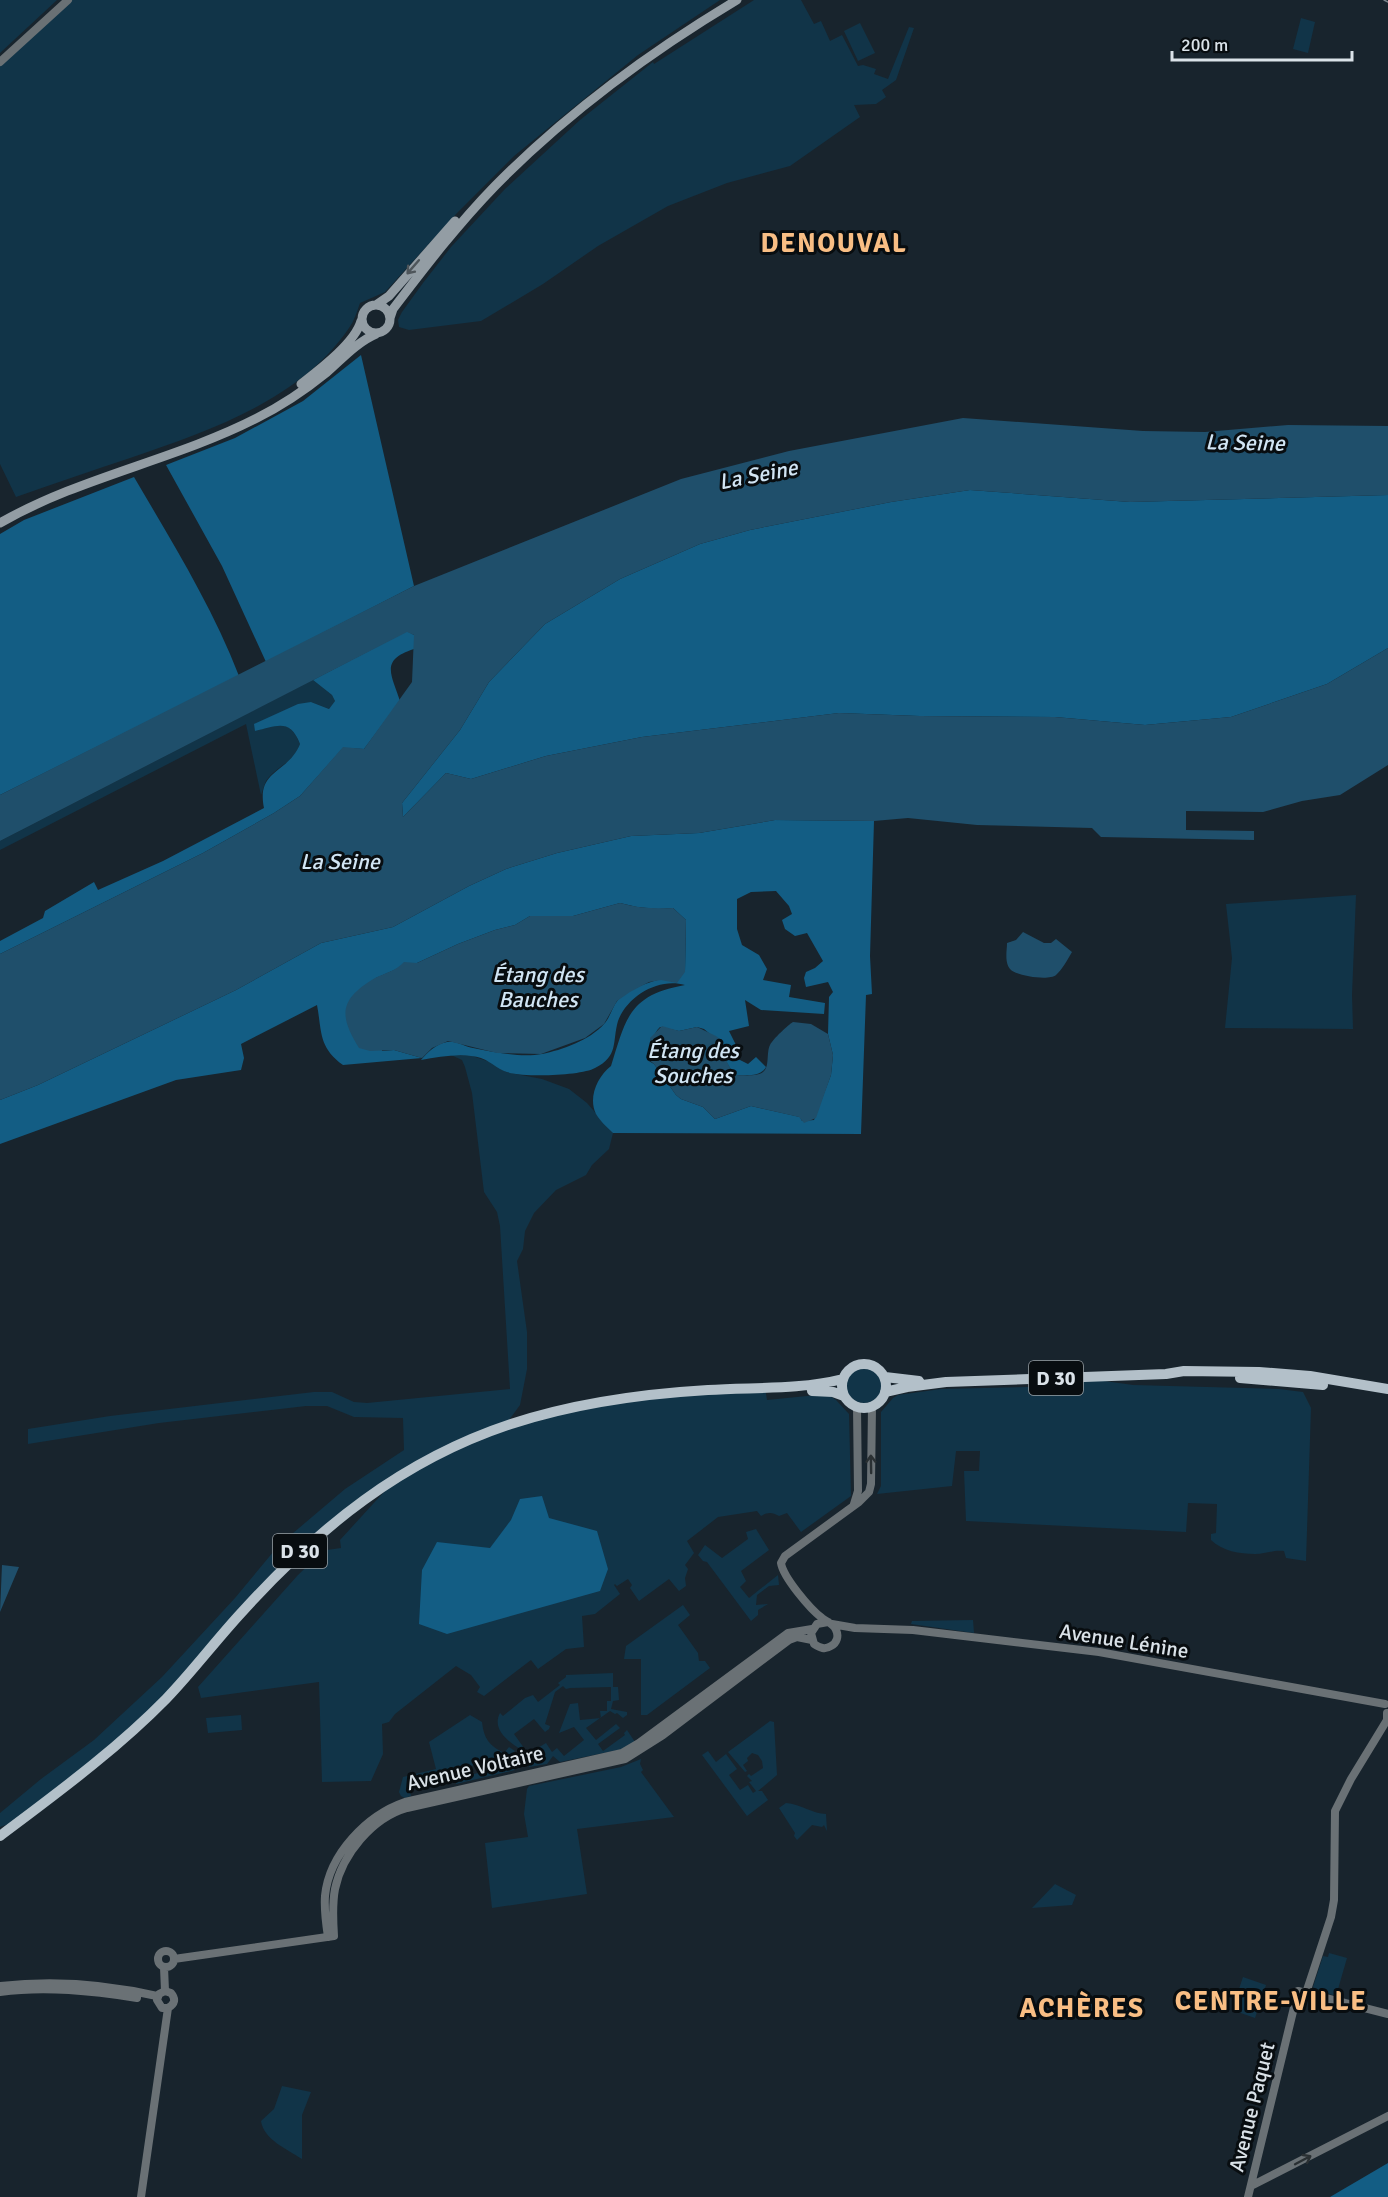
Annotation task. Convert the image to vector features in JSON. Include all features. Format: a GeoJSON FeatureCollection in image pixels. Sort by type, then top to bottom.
{"type":"FeatureCollection","features":[{"type":"Feature","properties":{"kind":"main road"},"geometry":{"type":"LineString","coordinates":[[0,518],[56,492],[212,434],[258,412],[293,390],[323,367],[356,332],[366,309],[389,296],[462,214],[550,130],[643,56],[729,0]]}},
{"type":"Feature","properties":{"kind":"main road"},"geometry":{"type":"LineString","coordinates":[[0,523],[44,501],[216,436],[258,417],[297,394],[366,338],[387,328],[393,309],[456,229],[515,166],[572,116],[618,80],[678,37],[737,0]]}},
{"type":"Feature","properties":{"kind":"main road"},"geometry":{"type":"LineString","coordinates":[[376,305],[385,308],[390,318]]}},
{"type":"Feature","properties":{"kind":"main road"},"geometry":{"type":"LineString","coordinates":[[361,321],[365,329],[376,333]]}},
{"type":"Feature","properties":{"kind":"main road"},"geometry":{"type":"LineString","coordinates":[[863,1364],[876,1366],[885,1377],[885,1392],[881,1400],[872,1406],[857,1407],[844,1396],[843,1379],[852,1367],[863,1364]]}},
{"type":"Feature","properties":{"kind":"main road","name":"D 30"},"geometry":{"type":"LineString","coordinates":[[1167,1374],[1184,1371],[1271,1372],[1388,1389]]}},
{"type":"Feature","properties":{"kind":"main road","name":"D 30"},"geometry":{"type":"LineString","coordinates":[[885,1392],[946,1382],[1167,1374],[1316,1384],[1388,1396]]}},
{"type":"Feature","properties":{"kind":"main road","name":"D 30"},"geometry":{"type":"LineString","coordinates":[[885,1377],[946,1382]]}},
{"type":"Feature","properties":{"kind":"main road","name":"D 30"},"geometry":{"type":"LineString","coordinates":[[0,1836],[133,1732],[184,1680],[240,1614],[291,1560],[344,1514],[376,1491],[428,1460],[473,1438],[575,1406],[647,1395],[818,1385],[843,1379]]}},
{"type":"Feature","properties":{"kind":"main road","name":"D 30"},"geometry":{"type":"LineString","coordinates":[[647,1395],[816,1391],[833,1392],[844,1396]]}},
{"type":"Feature","properties":{"kind":"street"},"geometry":{"type":"LineString","coordinates":[[0,62],[68,0]]}},
{"type":"Feature","properties":{"kind":"street"},"geometry":{"type":"LineString","coordinates":[[837,1639],[837,1631],[812,1608],[782,1566],[785,1556],[869,1492],[872,1406]]}},
{"type":"Feature","properties":{"kind":"street"},"geometry":{"type":"LineString","coordinates":[[854,1504],[858,1491],[857,1407]]}},
{"type":"Feature","properties":{"kind":"street"},"geometry":{"type":"LineString","coordinates":[[812,1608],[816,1621],[812,1640]]}},
{"type":"Feature","properties":{"kind":"street"},"geometry":{"type":"LineString","coordinates":[[580,1766],[622,1753],[639,1743],[788,1633],[813,1628],[820,1622],[830,1623]]}},
{"type":"Feature","properties":{"kind":"street","name":"Avenue Lénine"},"geometry":{"type":"LineString","coordinates":[[830,1623],[855,1628],[907,1629],[1104,1653],[1387,1707]]}},
{"type":"Feature","properties":{"kind":"street"},"geometry":{"type":"LineString","coordinates":[[580,1766],[625,1760],[642,1750],[789,1640],[796,1637],[812,1640],[818,1647],[826,1648],[855,1628]]}},
{"type":"Feature","properties":{"kind":"street"},"geometry":{"type":"LineString","coordinates":[[1374,1743],[1387,1720],[1387,1707]]}},
{"type":"Feature","properties":{"kind":"street"},"geometry":{"type":"LineString","coordinates":[[1374,1743],[1388,1728]]}},
{"type":"Feature","properties":{"kind":"street","name":"Avenue Paquet"},"geometry":{"type":"LineString","coordinates":[[1248,2197],[1302,1992],[1335,1900],[1335,1811],[1350,1779],[1374,1743]]}},
{"type":"Feature","properties":{"kind":"street","name":"Avenue Voltaire"},"geometry":{"type":"LineString","coordinates":[[173,1956],[190,1957],[332,1937],[326,1924],[325,1895],[332,1873],[346,1845],[379,1816],[405,1802],[580,1766]]}},
{"type":"Feature","properties":{"kind":"street"},"geometry":{"type":"LineString","coordinates":[[166,1951],[173,1956],[170,1966],[164,1967],[158,1962],[159,1954],[166,1951]]}},
{"type":"Feature","properties":{"kind":"street"},"geometry":{"type":"LineString","coordinates":[[4,1988],[74,1984],[160,1996],[171,1993],[174,1998],[173,2004],[168,2008],[162,2008],[160,1996],[164,1967]]}},
{"type":"Feature","properties":{"kind":"street"},"geometry":{"type":"LineString","coordinates":[[1302,1992],[1388,2014]]}},
{"type":"Feature","properties":{"kind":"street"},"geometry":{"type":"LineString","coordinates":[[141,2197],[168,2008]]}},
{"type":"Feature","properties":{"kind":"street"},"geometry":{"type":"LineString","coordinates":[[1251,2186],[1388,2116]]}},
{"type":"Feature","properties":{"kind":"shaded area"},"geometry":{"type":"Polygon","coordinates":[[[0,0],[57,0],[0,53],[0,0]]]}},
{"type":"Feature","properties":{"kind":"shaded area"},"geometry":{"type":"Polygon","coordinates":[[[68,0],[720,0],[638,55],[514,156],[457,213],[385,292],[360,303],[351,325],[329,353],[306,375],[252,409],[193,436],[16,497],[0,464],[0,62],[68,0]]]}},
{"type":"Feature","properties":{"kind":"shaded area"},"geometry":{"type":"Polygon","coordinates":[[[754,0],[801,0],[814,24],[821,21],[830,41],[842,35],[858,66],[863,65],[876,69],[874,74],[888,79],[909,27],[914,28],[896,80],[882,90],[886,97],[876,104],[854,105],[860,117],[790,166],[727,183],[668,206],[598,246],[543,284],[481,321],[409,330],[399,327],[398,320],[402,312],[423,283],[451,247],[505,189],[580,120],[653,62],[654,64],[754,0]]]}},
{"type":"Feature","properties":{"kind":"shaded area"},"geometry":{"type":"Polygon","coordinates":[[[1301,18],[1315,22],[1308,53],[1293,49],[1301,18]]]}},
{"type":"Feature","properties":{"kind":"shaded area"},"geometry":{"type":"Polygon","coordinates":[[[860,23],[875,53],[858,61],[844,31],[860,23]]]}},
{"type":"Feature","properties":{"kind":"shaded area"},"geometry":{"type":"Polygon","coordinates":[[[361,355],[414,586],[266,662],[222,566],[166,465],[235,438],[303,401],[361,355]]]}},
{"type":"Feature","properties":{"kind":"shaded area"},"geometry":{"type":"Polygon","coordinates":[[[134,477],[204,599],[239,676],[0,795],[0,534],[24,520],[134,477]]]}},
{"type":"Feature","properties":{"kind":"shaded area"},"geometry":{"type":"Polygon","coordinates":[[[970,490],[1130,502],[1388,495],[1388,648],[1327,684],[1231,717],[1145,725],[1055,717],[839,713],[642,737],[546,756],[471,779],[446,773],[403,817],[402,803],[460,730],[489,682],[545,624],[620,579],[700,544],[750,530],[891,502],[970,490]]]}},
{"type":"Feature","properties":{"kind":"shaded area"},"geometry":{"type":"Polygon","coordinates":[[[407,631],[414,635],[414,649],[396,658],[391,669],[400,701],[364,749],[343,748],[300,796],[203,853],[0,954],[0,941],[43,918],[45,911],[94,882],[98,890],[163,861],[264,808],[265,786],[274,773],[295,754],[300,744],[292,730],[287,727],[276,726],[255,731],[254,724],[298,704],[311,702],[329,709],[335,701],[332,695],[313,680],[407,631]]]}},
{"type":"Feature","properties":{"kind":"shaded area"},"geometry":{"type":"Polygon","coordinates":[[[313,680],[332,695],[335,701],[329,709],[311,702],[261,729],[274,725],[285,726],[293,732],[300,744],[289,761],[266,781],[261,795],[246,724],[0,850],[0,841],[313,680]]]}},
{"type":"Feature","properties":{"kind":"shaded area"},"geometry":{"type":"Polygon","coordinates":[[[775,820],[874,821],[870,956],[872,994],[866,995],[861,1134],[613,1133],[596,1114],[593,1101],[595,1088],[611,1066],[621,1034],[633,1011],[652,995],[685,985],[675,983],[655,986],[629,1004],[618,1021],[613,1048],[608,1059],[588,1071],[523,1075],[504,1071],[485,1060],[465,1055],[421,1060],[436,1046],[450,1042],[516,1055],[534,1055],[558,1050],[575,1044],[598,1030],[606,1022],[618,1000],[625,994],[685,971],[686,920],[673,908],[658,909],[620,903],[573,916],[530,916],[515,925],[458,944],[417,963],[404,963],[399,968],[376,978],[382,1051],[394,1050],[422,1058],[343,1065],[325,1045],[317,1005],[241,1044],[244,1058],[241,1070],[176,1080],[0,1144],[0,1100],[38,1085],[236,990],[321,943],[393,927],[506,869],[557,853],[631,836],[699,833],[775,820]],[[776,891],[751,892],[737,899],[737,929],[742,945],[759,955],[767,969],[763,980],[791,985],[789,997],[825,1003],[824,1014],[761,1010],[745,1000],[749,1026],[729,1031],[736,1045],[738,1059],[748,1064],[756,1057],[766,1067],[760,1073],[752,1075],[734,1075],[710,1034],[704,1029],[697,1027],[679,1031],[660,1027],[651,1042],[647,1060],[654,1064],[676,1095],[703,1107],[715,1119],[751,1106],[800,1117],[802,1121],[814,1120],[831,1075],[833,1055],[828,1034],[829,997],[833,992],[828,982],[806,987],[804,978],[806,972],[823,961],[807,933],[795,936],[785,929],[782,920],[792,914],[789,906],[776,891]]]}},
{"type":"Feature","properties":{"kind":"shaded area"},"geometry":{"type":"Polygon","coordinates":[[[1356,895],[1353,1029],[1225,1028],[1232,958],[1226,904],[1356,895]]]}},
{"type":"Feature","properties":{"kind":"shaded area"},"geometry":{"type":"Polygon","coordinates":[[[451,1055],[472,1056],[493,1063],[506,1072],[542,1079],[569,1089],[587,1103],[613,1133],[609,1149],[592,1165],[586,1175],[556,1190],[534,1213],[525,1231],[523,1249],[517,1261],[527,1332],[527,1369],[520,1405],[509,1420],[575,1403],[765,1388],[767,1400],[827,1394],[849,1414],[851,1496],[801,1532],[787,1513],[779,1516],[770,1513],[761,1516],[757,1511],[718,1517],[687,1541],[694,1553],[685,1565],[688,1569],[685,1578],[686,1586],[679,1591],[669,1579],[639,1601],[630,1588],[632,1585],[628,1579],[617,1586],[615,1584],[620,1594],[595,1614],[582,1616],[584,1647],[566,1649],[538,1669],[531,1660],[484,1696],[477,1692],[480,1687],[471,1675],[456,1666],[395,1714],[389,1722],[382,1724],[383,1754],[371,1781],[322,1782],[319,1682],[201,1698],[198,1687],[298,1575],[321,1553],[341,1548],[340,1540],[394,1481],[314,1539],[168,1698],[23,1819],[0,1827],[0,1813],[94,1740],[162,1677],[235,1598],[279,1545],[345,1489],[404,1450],[403,1418],[354,1417],[327,1406],[306,1406],[159,1423],[28,1444],[28,1429],[110,1416],[314,1392],[332,1392],[354,1402],[367,1403],[510,1389],[500,1226],[497,1212],[484,1192],[472,1093],[465,1067],[462,1060],[451,1055]]]}},
{"type":"Feature","properties":{"kind":"shaded area"},"geometry":{"type":"Polygon","coordinates":[[[864,1367],[877,1372],[882,1385],[877,1398],[864,1403],[851,1398],[846,1385],[851,1372],[864,1367]]]}},
{"type":"Feature","properties":{"kind":"shaded area"},"geometry":{"type":"Polygon","coordinates":[[[1076,1377],[1133,1385],[1279,1389],[1303,1392],[1311,1408],[1306,1561],[1286,1558],[1284,1551],[1243,1553],[1215,1544],[1211,1540],[1211,1534],[1216,1533],[1217,1504],[1188,1503],[1186,1532],[966,1521],[964,1471],[979,1471],[980,1451],[956,1451],[952,1486],[877,1494],[881,1486],[881,1412],[898,1395],[941,1389],[1077,1386],[1076,1377]]]}},
{"type":"Feature","properties":{"kind":"shaded area"},"geometry":{"type":"Polygon","coordinates":[[[542,1496],[549,1518],[597,1531],[608,1569],[600,1591],[447,1634],[419,1624],[422,1570],[437,1542],[490,1548],[511,1520],[520,1499],[542,1496]]]}},
{"type":"Feature","properties":{"kind":"shaded area"},"geometry":{"type":"Polygon","coordinates":[[[756,1529],[769,1550],[741,1571],[746,1581],[740,1587],[749,1598],[778,1575],[779,1585],[769,1586],[757,1595],[756,1605],[768,1604],[758,1610],[758,1615],[751,1621],[707,1562],[698,1555],[705,1545],[722,1558],[748,1539],[746,1532],[756,1529]]]}},
{"type":"Feature","properties":{"kind":"shaded area"},"geometry":{"type":"Polygon","coordinates":[[[683,1605],[690,1615],[678,1625],[698,1653],[699,1661],[705,1661],[710,1668],[647,1715],[641,1715],[641,1659],[624,1659],[626,1646],[683,1605]]]}},
{"type":"Feature","properties":{"kind":"shaded area"},"geometry":{"type":"Polygon","coordinates":[[[973,1620],[974,1633],[911,1624],[912,1621],[973,1620]]]}},
{"type":"Feature","properties":{"kind":"shaded area"},"geometry":{"type":"Polygon","coordinates":[[[613,1673],[613,1687],[618,1687],[619,1700],[613,1701],[611,1709],[627,1712],[627,1715],[623,1718],[610,1711],[601,1717],[600,1711],[607,1711],[607,1701],[611,1701],[611,1687],[566,1689],[563,1686],[555,1692],[545,1724],[550,1726],[549,1729],[545,1732],[534,1719],[514,1734],[524,1748],[522,1750],[507,1740],[498,1725],[500,1713],[503,1716],[525,1698],[533,1695],[538,1702],[560,1685],[558,1683],[566,1675],[613,1673]]]}},
{"type":"Feature","properties":{"kind":"shaded area"},"geometry":{"type":"Polygon","coordinates":[[[578,1703],[580,1720],[600,1718],[586,1728],[596,1740],[616,1724],[620,1728],[598,1744],[603,1751],[625,1735],[627,1730],[635,1742],[623,1749],[560,1762],[553,1756],[547,1764],[529,1767],[529,1763],[539,1755],[536,1749],[546,1743],[552,1752],[557,1748],[564,1756],[584,1740],[574,1727],[559,1733],[570,1704],[578,1703]]]}},
{"type":"Feature","properties":{"kind":"shaded area"},"geometry":{"type":"Polygon","coordinates":[[[241,1715],[242,1730],[208,1733],[206,1718],[241,1715]]]}},
{"type":"Feature","properties":{"kind":"shaded area"},"geometry":{"type":"Polygon","coordinates":[[[470,1715],[482,1722],[488,1741],[495,1747],[504,1753],[509,1747],[515,1751],[511,1755],[515,1770],[456,1784],[455,1778],[511,1766],[509,1758],[451,1770],[451,1773],[408,1782],[411,1796],[405,1798],[401,1796],[399,1792],[403,1777],[436,1769],[429,1742],[470,1715]]]}},
{"type":"Feature","properties":{"kind":"shaded area"},"geometry":{"type":"Polygon","coordinates":[[[770,1721],[774,1722],[777,1775],[758,1791],[762,1791],[768,1800],[747,1816],[702,1755],[708,1751],[716,1762],[726,1754],[737,1769],[729,1775],[740,1790],[748,1785],[753,1793],[756,1791],[747,1776],[763,1768],[762,1761],[758,1755],[752,1753],[743,1765],[747,1771],[745,1772],[728,1752],[770,1721]]]}},
{"type":"Feature","properties":{"kind":"shaded area"},"geometry":{"type":"Polygon","coordinates":[[[641,1759],[640,1764],[643,1770],[641,1772],[674,1817],[577,1829],[587,1894],[492,1908],[485,1843],[528,1837],[524,1814],[529,1786],[621,1767],[641,1759]]]}},
{"type":"Feature","properties":{"kind":"shaded area"},"geometry":{"type":"Polygon","coordinates":[[[786,1803],[826,1814],[827,1831],[824,1825],[822,1827],[812,1825],[797,1840],[779,1808],[786,1803]]]}},
{"type":"Feature","properties":{"kind":"shaded area"},"geometry":{"type":"Polygon","coordinates":[[[1055,1884],[1076,1895],[1072,1905],[1032,1908],[1055,1884]]]}},
{"type":"Feature","properties":{"kind":"shaded area"},"geometry":{"type":"Polygon","coordinates":[[[1329,1953],[1347,1958],[1336,1996],[1313,1987],[1323,1956],[1328,1957],[1329,1953]]]}},
{"type":"Feature","properties":{"kind":"shaded area"},"geometry":{"type":"Polygon","coordinates":[[[1243,1977],[1266,1985],[1255,2018],[1232,2010],[1243,1977]]]}},
{"type":"Feature","properties":{"kind":"shaded area"},"geometry":{"type":"Polygon","coordinates":[[[1084,1993],[1092,1996],[1090,2002],[1094,2008],[1091,2018],[1067,2014],[1065,2005],[1084,1993]]]}},
{"type":"Feature","properties":{"kind":"shaded area"},"geometry":{"type":"Polygon","coordinates":[[[282,2086],[311,2092],[302,2115],[302,2159],[271,2139],[261,2121],[274,2109],[282,2086]]]}},
{"type":"Feature","properties":{"kind":"shaded area"},"geometry":{"type":"Polygon","coordinates":[[[1388,2163],[1388,2197],[1330,2197],[1388,2163]]]}},
{"type":"Feature","properties":{"kind":"water","name":"La Seine"},"geometry":{"type":"Polygon","coordinates":[[[963,418],[1143,431],[1205,432],[1288,425],[1388,426],[1388,495],[1130,502],[970,490],[891,502],[750,530],[700,544],[620,579],[545,624],[489,682],[460,730],[402,803],[403,817],[446,773],[471,779],[546,756],[642,737],[839,713],[1055,717],[1145,725],[1231,717],[1327,684],[1388,648],[1388,765],[1340,795],[1302,801],[1263,812],[1186,811],[1186,830],[1254,831],[1254,840],[1101,837],[1092,828],[977,825],[908,818],[874,821],[775,820],[699,833],[631,836],[557,853],[506,869],[393,927],[321,943],[236,990],[38,1085],[0,1100],[0,954],[203,853],[274,813],[300,796],[343,747],[364,749],[412,682],[414,635],[407,632],[0,841],[0,795],[414,586],[681,479],[789,451],[963,418]]]}},
{"type":"Feature","properties":{"kind":"water","name":"Étang des Bauches"},"geometry":{"type":"Polygon","coordinates":[[[620,903],[646,908],[673,908],[686,920],[685,972],[677,983],[661,980],[649,982],[630,992],[617,1001],[604,1024],[585,1038],[541,1054],[497,1053],[448,1041],[432,1048],[422,1058],[394,1050],[370,1051],[359,1048],[352,1036],[346,1016],[349,1000],[363,986],[394,970],[404,962],[417,963],[458,944],[515,925],[530,916],[573,916],[620,903]]]}},
{"type":"Feature","properties":{"kind":"water"},"geometry":{"type":"Polygon","coordinates":[[[1023,932],[1044,943],[1051,943],[1056,939],[1072,952],[1056,975],[1047,978],[1034,977],[1011,970],[1007,964],[1007,943],[1016,940],[1023,932]]]}},
{"type":"Feature","properties":{"kind":"water","name":"Étang des Souches"},"geometry":{"type":"Polygon","coordinates":[[[793,1022],[811,1024],[828,1034],[833,1055],[831,1075],[816,1118],[804,1123],[799,1117],[751,1106],[715,1119],[703,1107],[676,1095],[654,1064],[646,1057],[650,1051],[650,1038],[662,1026],[679,1031],[697,1027],[721,1040],[726,1050],[727,1062],[734,1075],[757,1075],[765,1070],[772,1042],[793,1022]]]}},
{"type":"Feature","properties":{"kind":"water"},"geometry":{"type":"Polygon","coordinates":[[[2,1565],[19,1567],[0,1612],[2,1565]]]}},
{"type":"Feature","properties":{"kind":"railway"},"geometry":{"type":"LineString","coordinates":[[1384,0],[1388,2]]}},
{"type":"Feature","properties":{"kind":"district","name":"DENOUVAL"},"geometry":{"type":"Point","coordinates":[834,243]}},
{"type":"Feature","properties":{"kind":"district","name":"CENTRE-VILLE"},"geometry":{"type":"Point","coordinates":[1271,2001]}},
{"type":"Feature","properties":{"kind":"district","name":"ACHÈRES"},"geometry":{"type":"Point","coordinates":[1082,2008]}}]}
